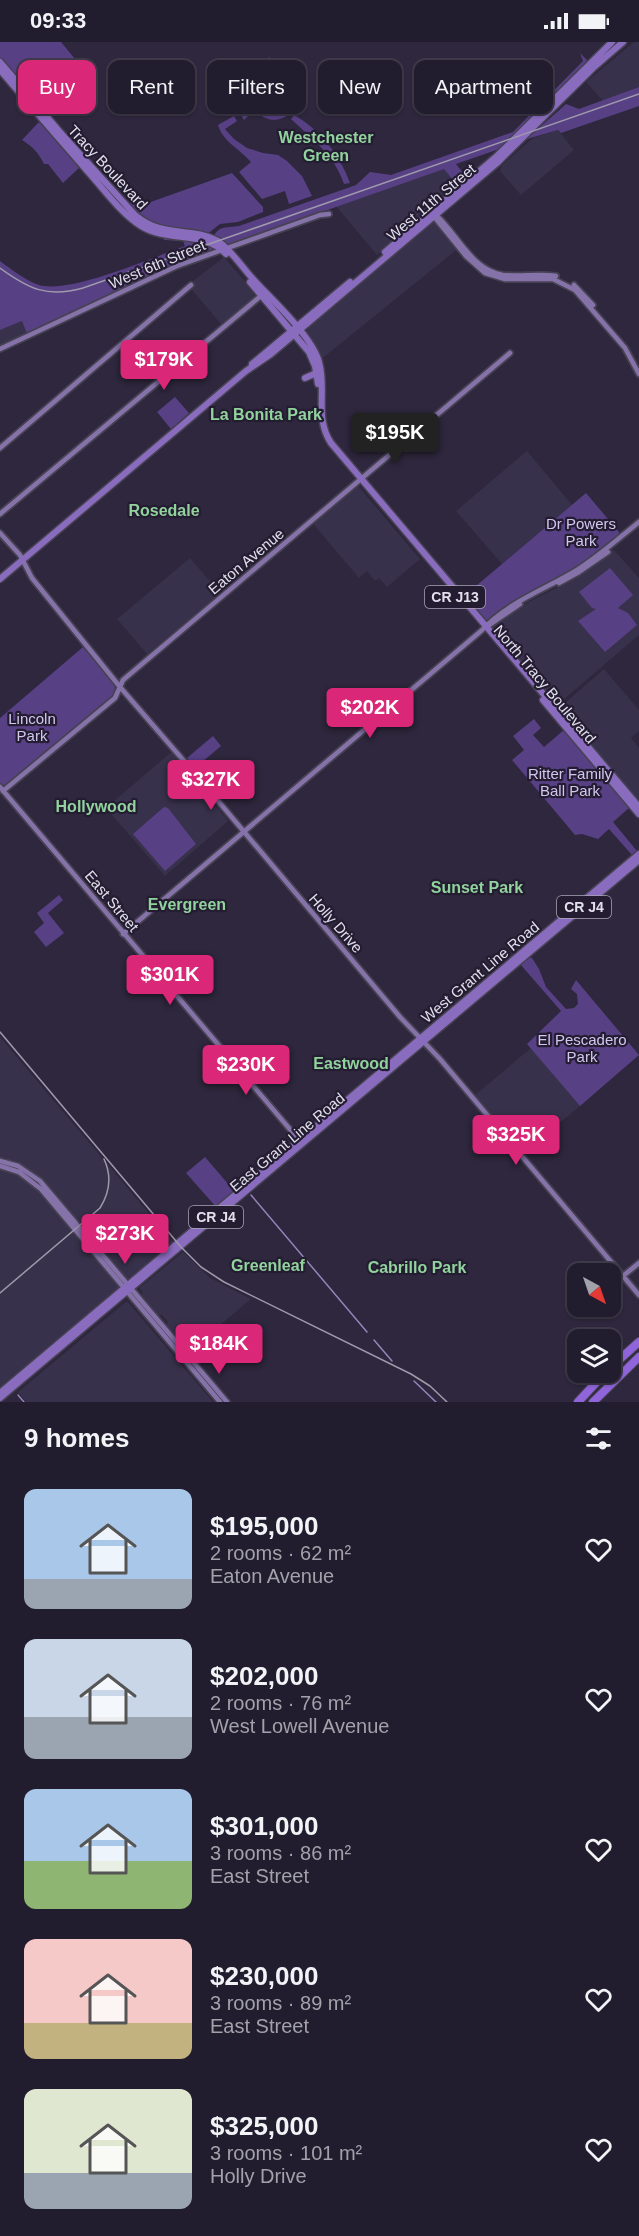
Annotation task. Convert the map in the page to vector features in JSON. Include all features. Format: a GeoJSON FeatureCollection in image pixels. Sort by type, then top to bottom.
{"type":"FeatureCollection","features":[{"type":"Feature","properties":{"kind":"highway"},"geometry":{"type":"LineString","coordinates":[[621,1358],[639,1342]]}},
{"type":"Feature","properties":{"kind":"highway"},"geometry":{"type":"LineString","coordinates":[[593,1402],[639,1357]]}},
{"type":"Feature","properties":{"kind":"highway"},"geometry":{"type":"LineString","coordinates":[[578,1402],[596,1383]]}},
{"type":"Feature","properties":{"kind":"main road","name":"West 11th Street"},"geometry":{"type":"LineString","coordinates":[[434,214],[504,149],[612,42]]}},
{"type":"Feature","properties":{"kind":"main road","name":"West 11th Street"},"geometry":{"type":"LineString","coordinates":[[0,579],[246,371],[269,356],[295,330],[506,155],[593,68],[623,42]]}},
{"type":"Feature","properties":{"kind":"main road","name":"Tracy Boulevard"},"geometry":{"type":"LineString","coordinates":[[0,62],[118,199],[138,218],[163,231],[210,237],[274,302],[295,330]]}},
{"type":"Feature","properties":{"kind":"main road","name":"Tracy Boulevard"},"geometry":{"type":"LineString","coordinates":[[0,70],[134,221],[162,235],[203,240],[224,249],[261,295],[295,330]]}},
{"type":"Feature","properties":{"kind":"main road","name":"North Tracy Boulevard"},"geometry":{"type":"LineString","coordinates":[[295,330],[312,346],[318,358],[322,378],[323,427],[332,444],[359,480]]}},
{"type":"Feature","properties":{"kind":"main road","name":"North Tracy Boulevard"},"geometry":{"type":"LineString","coordinates":[[295,330],[312,357],[317,377],[316,413],[320,432],[330,448],[639,807]]}},
{"type":"Feature","properties":{"kind":"main road"},"geometry":{"type":"LineString","coordinates":[[318,358],[322,361],[326,359]]}},
{"type":"Feature","properties":{"kind":"main road"},"geometry":{"type":"LineString","coordinates":[[305,378],[313,374],[317,377]]}},
{"type":"Feature","properties":{"kind":"main road","name":"North Tracy Boulevard"},"geometry":{"type":"LineString","coordinates":[[485,628],[639,814]]}},
{"type":"Feature","properties":{"kind":"main road","name":"West Grant Line Road"},"geometry":{"type":"LineString","coordinates":[[422,1040],[639,854]]}},
{"type":"Feature","properties":{"kind":"main road","name":"West Grant Line Road"},"geometry":{"type":"LineString","coordinates":[[422,1040],[639,860]]}},
{"type":"Feature","properties":{"kind":"main road","name":"East Grant Line Road"},"geometry":{"type":"LineString","coordinates":[[0,1398],[299,1140],[422,1040]]}},
{"type":"Feature","properties":{"kind":"main road","name":"East Grant Line Road"},"geometry":{"type":"LineString","coordinates":[[0,1393],[422,1040]]}},
{"type":"Feature","properties":{"kind":"street","name":"West 6th Street"},"geometry":{"type":"LineString","coordinates":[[0,349],[168,270],[320,215],[329,214]]}},
{"type":"Feature","properties":{"kind":"street"},"geometry":{"type":"LineString","coordinates":[[434,214],[476,262],[487,270],[506,275],[553,276],[575,286],[627,346],[639,366]]}},
{"type":"Feature","properties":{"kind":"street"},"geometry":{"type":"LineString","coordinates":[[434,214],[474,264],[485,273],[505,279],[553,279],[575,290],[625,348],[639,374]]}},
{"type":"Feature","properties":{"kind":"street"},"geometry":{"type":"LineString","coordinates":[[211,254],[214,244]]}},
{"type":"Feature","properties":{"kind":"street"},"geometry":{"type":"LineString","coordinates":[[0,448],[191,285]]}},
{"type":"Feature","properties":{"kind":"street"},"geometry":{"type":"LineString","coordinates":[[0,514],[261,295],[274,302]]}},
{"type":"Feature","properties":{"kind":"street","name":"Eaton Avenue"},"geometry":{"type":"LineString","coordinates":[[2,789],[115,698],[123,680],[510,353]]}},
{"type":"Feature","properties":{"kind":"street"},"geometry":{"type":"LineString","coordinates":[[123,934],[485,628],[525,600],[566,580],[595,562],[639,524]]}},
{"type":"Feature","properties":{"kind":"street","name":"Holly Drive"},"geometry":{"type":"LineString","coordinates":[[0,533],[22,560],[34,580],[120,687],[639,1294]]}},
{"type":"Feature","properties":{"kind":"street","name":"East Street"},"geometry":{"type":"LineString","coordinates":[[2,789],[299,1140]]}},
{"type":"Feature","properties":{"kind":"street"},"geometry":{"type":"LineString","coordinates":[[0,1161],[26,1170],[40,1181],[220,1402]]}},
{"type":"Feature","properties":{"kind":"street"},"geometry":{"type":"LineString","coordinates":[[0,1166],[19,1172],[35,1183],[227,1402]]}},
{"type":"Feature","properties":{"kind":"street"},"geometry":{"type":"LineString","coordinates":[[623,1276],[639,1263]]}},
{"type":"Feature","properties":{"kind":"shaded area"},"geometry":{"type":"Polygon","coordinates":[[[634,42],[639,42],[639,87],[603,101],[586,82],[634,42]]]}},
{"type":"Feature","properties":{"kind":"shaded area"},"geometry":{"type":"Polygon","coordinates":[[[558,130],[574,150],[521,195],[500,171],[502,165],[533,138],[558,130]]]}},
{"type":"Feature","properties":{"kind":"shaded area"},"geometry":{"type":"Polygon","coordinates":[[[444,168],[458,186],[377,255],[336,206],[444,168]]]}},
{"type":"Feature","properties":{"kind":"shaded area"},"geometry":{"type":"Polygon","coordinates":[[[433,220],[448,240],[460,247],[321,358],[307,333],[308,327],[433,220]]]}},
{"type":"Feature","properties":{"kind":"shaded area"},"geometry":{"type":"Polygon","coordinates":[[[224,257],[255,293],[254,297],[221,324],[188,285],[224,257]]]}},
{"type":"Feature","properties":{"kind":"shaded area"},"geometry":{"type":"Polygon","coordinates":[[[22,321],[27,334],[0,346],[0,330],[22,321]]]}},
{"type":"Feature","properties":{"kind":"shaded area"},"geometry":{"type":"Polygon","coordinates":[[[527,451],[572,505],[502,564],[456,511],[527,451]]]}},
{"type":"Feature","properties":{"kind":"shaded area"},"geometry":{"type":"Polygon","coordinates":[[[358,486],[420,559],[387,587],[379,578],[375,581],[367,571],[359,578],[314,523],[358,486]]]}},
{"type":"Feature","properties":{"kind":"shaded area"},"geometry":{"type":"Polygon","coordinates":[[[614,550],[639,578],[639,635],[557,705],[491,628],[517,608],[570,581],[614,550]]]}},
{"type":"Feature","properties":{"kind":"shaded area"},"geometry":{"type":"Polygon","coordinates":[[[190,558],[220,593],[147,654],[117,619],[190,558]]]}},
{"type":"Feature","properties":{"kind":"shaded area"},"geometry":{"type":"Polygon","coordinates":[[[604,669],[639,710],[639,731],[631,738],[639,748],[639,804],[558,709],[604,669]]]}},
{"type":"Feature","properties":{"kind":"shaded area"},"geometry":{"type":"Polygon","coordinates":[[[173,753],[228,821],[165,876],[106,808],[173,753]]]}},
{"type":"Feature","properties":{"kind":"shaded area"},"geometry":{"type":"Polygon","coordinates":[[[0,1037],[174,1243],[0,1387],[0,1037]]]}},
{"type":"Feature","properties":{"kind":"shaded area"},"geometry":{"type":"Polygon","coordinates":[[[531,1048],[580,1106],[524,1152],[475,1095],[531,1048]]]}},
{"type":"Feature","properties":{"kind":"shaded area"},"geometry":{"type":"Polygon","coordinates":[[[183,1252],[210,1278],[251,1299],[189,1351],[167,1325],[168,1322],[162,1315],[158,1315],[141,1294],[143,1292],[139,1288],[183,1252]]]}},
{"type":"Feature","properties":{"kind":"shaded area"},"geometry":{"type":"Polygon","coordinates":[[[127,1301],[213,1402],[26,1402],[18,1392],[127,1301]]]}},
{"type":"Feature","properties":{"kind":"green space"},"geometry":{"type":"Polygon","coordinates":[[[0,42],[61,42],[76,60],[18,60],[18,80],[0,59],[0,42]]]}},
{"type":"Feature","properties":{"kind":"green space"},"geometry":{"type":"Polygon","coordinates":[[[580,53],[587,60],[586,64],[553,96],[553,91],[583,61],[580,53]]]}},
{"type":"Feature","properties":{"kind":"green space"},"geometry":{"type":"Polygon","coordinates":[[[639,87],[639,106],[561,133],[558,130],[527,139],[566,104],[579,109],[639,87]]]}},
{"type":"Feature","properties":{"kind":"green space"},"geometry":{"type":"Polygon","coordinates":[[[241,114],[250,114],[244,120],[241,114]]]}},
{"type":"Feature","properties":{"kind":"green space"},"geometry":{"type":"Polygon","coordinates":[[[259,114],[289,114],[274,120],[259,114]]]}},
{"type":"Feature","properties":{"kind":"green space"},"geometry":{"type":"Polygon","coordinates":[[[531,114],[535,114],[499,149],[456,164],[467,178],[458,186],[444,169],[228,245],[214,236],[221,229],[239,226],[356,185],[370,172],[391,175],[513,132],[531,114]]]}},
{"type":"Feature","properties":{"kind":"green space"},"geometry":{"type":"Polygon","coordinates":[[[294,115],[328,144],[341,163],[350,183],[344,184],[329,156],[291,119],[294,115]]]}},
{"type":"Feature","properties":{"kind":"green space"},"geometry":{"type":"Polygon","coordinates":[[[234,116],[237,121],[225,129],[234,139],[247,148],[278,155],[287,161],[302,176],[312,196],[289,204],[285,191],[262,199],[239,172],[251,162],[220,131],[218,125],[234,116]]]}},
{"type":"Feature","properties":{"kind":"green space"},"geometry":{"type":"Polygon","coordinates":[[[38,123],[42,123],[80,167],[63,183],[48,164],[44,164],[35,150],[22,140],[38,123]]]}},
{"type":"Feature","properties":{"kind":"green space"},"geometry":{"type":"Polygon","coordinates":[[[232,173],[263,207],[263,212],[238,222],[220,224],[206,235],[169,230],[149,223],[127,205],[138,196],[143,202],[148,203],[232,173]]]}},
{"type":"Feature","properties":{"kind":"green space"},"geometry":{"type":"Polygon","coordinates":[[[164,237],[201,241],[213,246],[213,249],[172,265],[27,334],[22,321],[0,330],[0,261],[24,278],[39,285],[71,284],[111,273],[185,246],[183,241],[164,240],[164,237]]]}},
{"type":"Feature","properties":{"kind":"green space"},"geometry":{"type":"Polygon","coordinates":[[[175,397],[189,413],[171,429],[157,412],[175,397]]]}},
{"type":"Feature","properties":{"kind":"green space","name":"Dr Powers Park"},"geometry":{"type":"Polygon","coordinates":[[[586,493],[619,532],[618,536],[587,561],[521,597],[486,622],[463,597],[586,493]]]}},
{"type":"Feature","properties":{"kind":"green space"},"geometry":{"type":"Polygon","coordinates":[[[610,568],[633,595],[618,608],[628,613],[637,625],[605,652],[578,621],[596,609],[592,608],[579,592],[610,568]]]}},
{"type":"Feature","properties":{"kind":"green space","name":"Lincoln Park"},"geometry":{"type":"Polygon","coordinates":[[[83,647],[113,682],[114,694],[2,786],[0,784],[0,718],[83,647]]]}},
{"type":"Feature","properties":{"kind":"green space","name":"Ritter Family Ball Park"},"geometry":{"type":"Polygon","coordinates":[[[534,719],[541,728],[533,735],[544,747],[565,729],[628,805],[629,808],[613,822],[637,851],[632,855],[609,829],[598,839],[582,834],[575,835],[512,760],[524,750],[513,736],[534,719]]]}},
{"type":"Feature","properties":{"kind":"green space"},"geometry":{"type":"Polygon","coordinates":[[[213,736],[221,746],[195,768],[187,758],[213,736]]]}},
{"type":"Feature","properties":{"kind":"green space"},"geometry":{"type":"Polygon","coordinates":[[[164,807],[168,808],[196,844],[165,871],[133,834],[164,807]]]}},
{"type":"Feature","properties":{"kind":"green space"},"geometry":{"type":"Polygon","coordinates":[[[59,895],[63,900],[48,913],[64,933],[46,947],[34,932],[44,923],[37,913],[59,895]]]}},
{"type":"Feature","properties":{"kind":"green space","name":"El Pescadero Park"},"geometry":{"type":"Polygon","coordinates":[[[528,957],[532,958],[539,969],[546,987],[566,1009],[574,1008],[578,1004],[577,994],[571,989],[576,980],[639,1055],[580,1106],[527,1044],[561,1011],[520,964],[528,957]]]}},
{"type":"Feature","properties":{"kind":"green space"},"geometry":{"type":"Polygon","coordinates":[[[205,1157],[235,1192],[217,1208],[186,1173],[205,1157]]]}},
{"type":"Feature","properties":{"kind":"waterway"},"geometry":{"type":"LineString","coordinates":[[251,1195],[367,1332]]}},
{"type":"Feature","properties":{"kind":"waterway"},"geometry":{"type":"LineString","coordinates":[[374,1340],[392,1361]]}},
{"type":"Feature","properties":{"kind":"waterway"},"geometry":{"type":"LineString","coordinates":[[414,1381],[436,1402]]}},
{"type":"Feature","properties":{"kind":"waterway"},"geometry":{"type":"LineString","coordinates":[[18,1395],[24,1402]]}},
{"type":"Feature","properties":{"kind":"railway"},"geometry":{"type":"LineString","coordinates":[[0,268],[39,290],[59,292],[83,288],[639,94]]}},
{"type":"Feature","properties":{"kind":"railway"},"geometry":{"type":"LineString","coordinates":[[0,1032],[181,1247],[201,1267],[224,1282],[411,1374],[430,1386],[447,1402]]}},
{"type":"Feature","properties":{"kind":"railway"},"geometry":{"type":"LineString","coordinates":[[0,1293],[100,1208],[109,1184],[104,1159]]}},
{"type":"Feature","properties":{"kind":"district","name":"Westchester Green"},"geometry":{"type":"Point","coordinates":[326,146]}},
{"type":"Feature","properties":{"kind":"district","name":"La Bonita Park"},"geometry":{"type":"Point","coordinates":[266,414]}},
{"type":"Feature","properties":{"kind":"district","name":"Rosedale"},"geometry":{"type":"Point","coordinates":[164,510]}},
{"type":"Feature","properties":{"kind":"district","name":"Hollywood"},"geometry":{"type":"Point","coordinates":[96,806]}},
{"type":"Feature","properties":{"kind":"district","name":"Sunset Park"},"geometry":{"type":"Point","coordinates":[477,887]}},
{"type":"Feature","properties":{"kind":"district","name":"Evergreen"},"geometry":{"type":"Point","coordinates":[187,904]}},
{"type":"Feature","properties":{"kind":"district","name":"Eastwood"},"geometry":{"type":"Point","coordinates":[351,1063]}},
{"type":"Feature","properties":{"kind":"district","name":"Greenleaf"},"geometry":{"type":"Point","coordinates":[268,1265]}},
{"type":"Feature","properties":{"kind":"district","name":"Cabrillo Park"},"geometry":{"type":"Point","coordinates":[417,1267]}}]}
